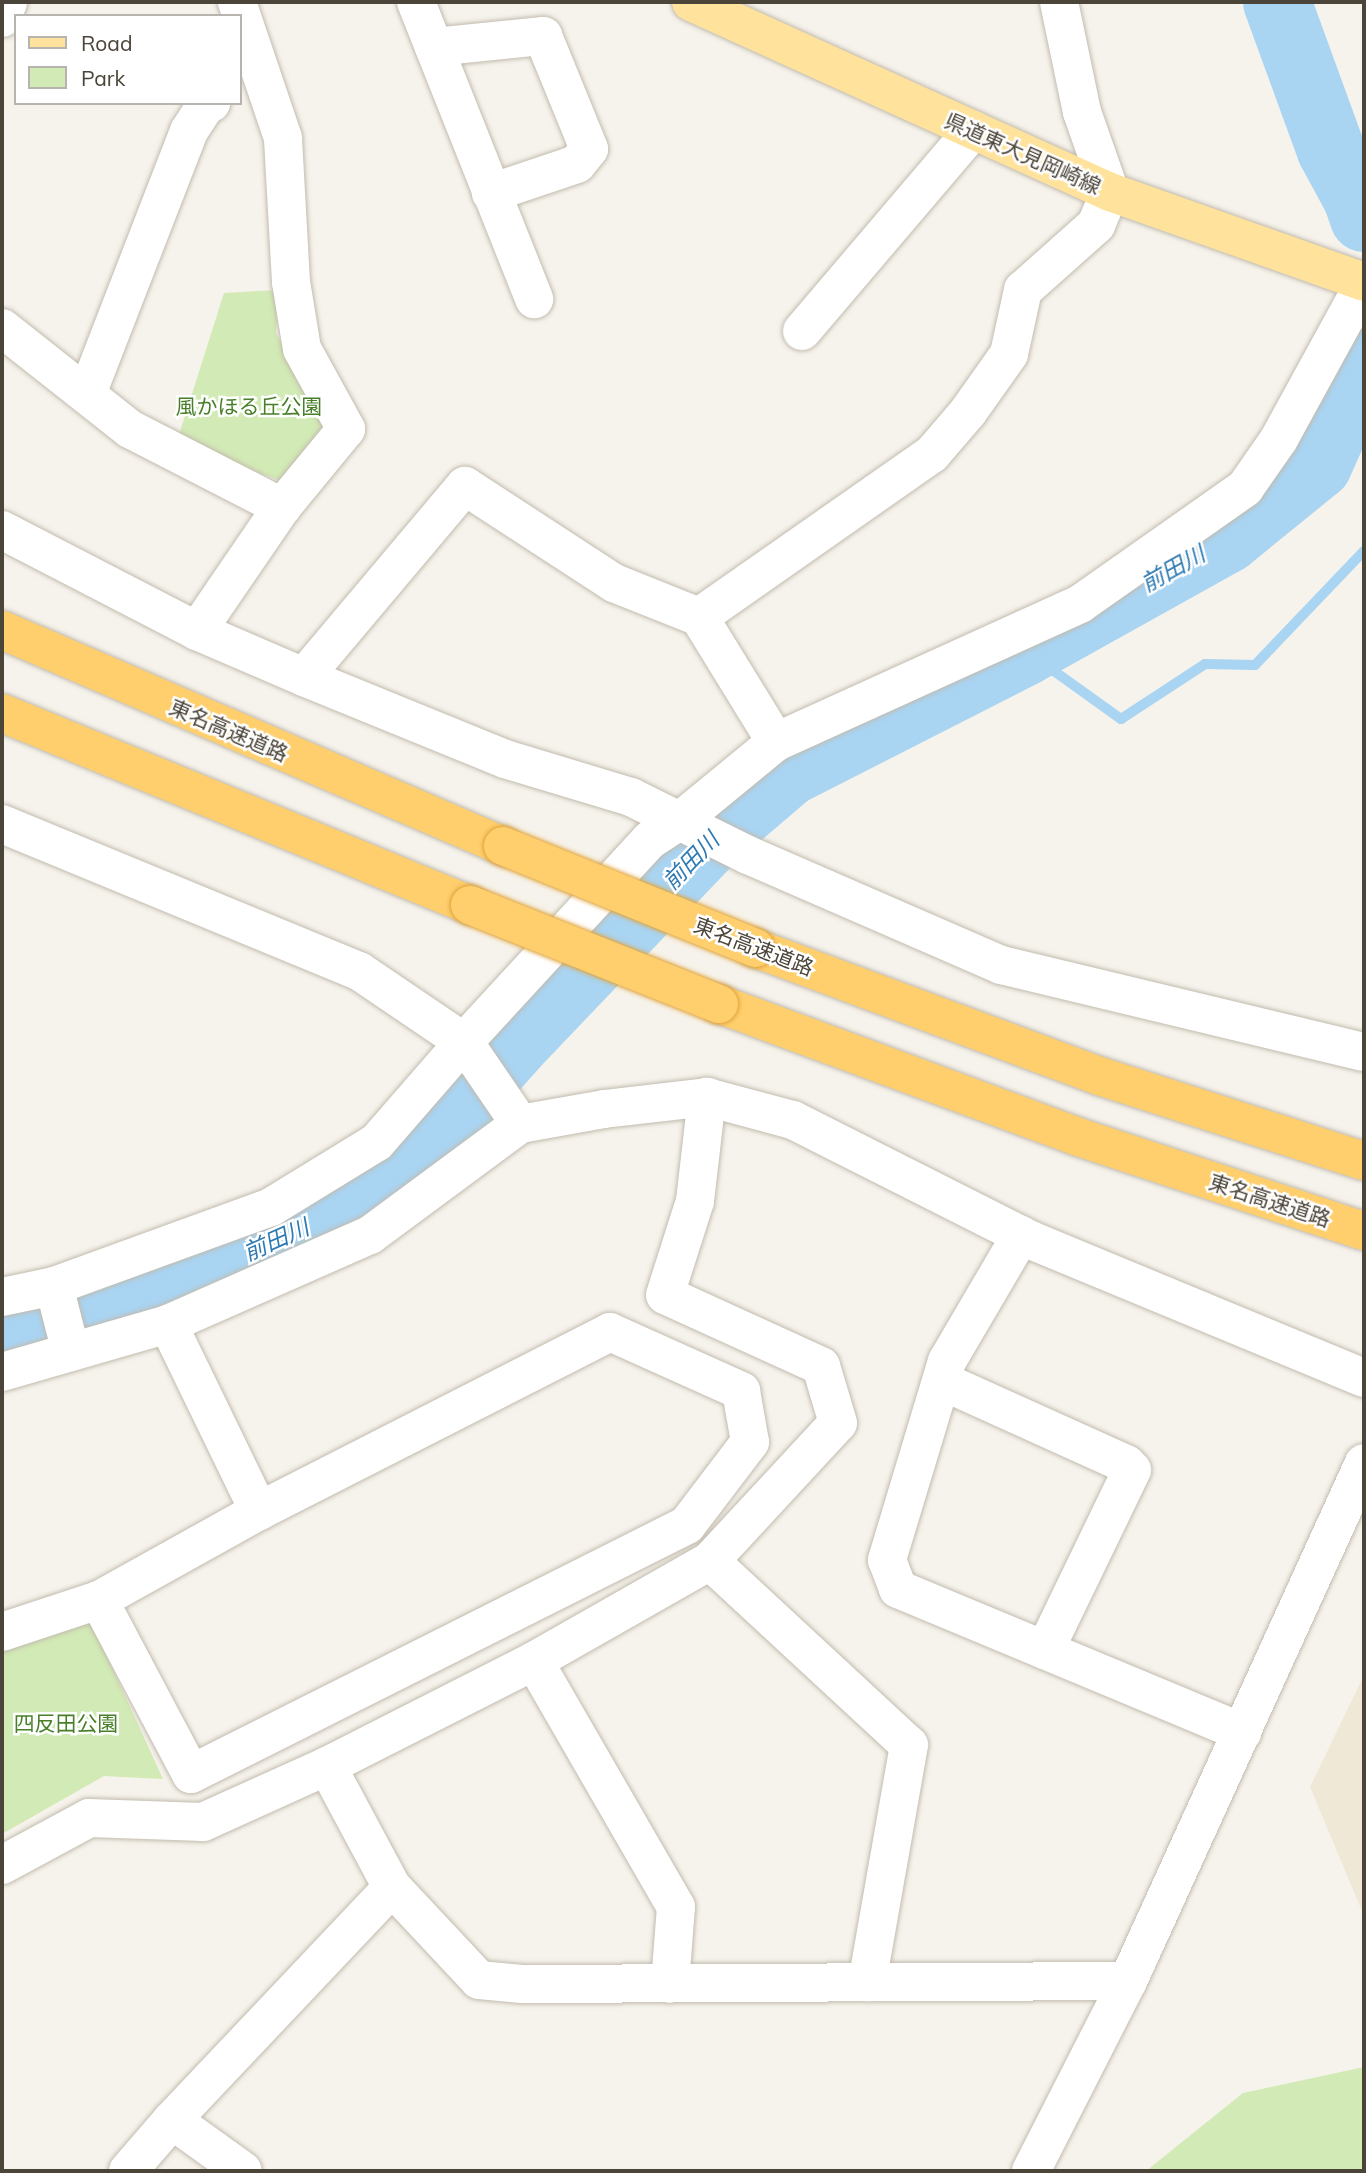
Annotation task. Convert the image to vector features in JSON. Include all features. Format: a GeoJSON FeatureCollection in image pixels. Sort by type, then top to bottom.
{"type":"FeatureCollection","features":[{"type":"Feature","properties":{"kind":"highway","name":"東名高速道路"},"geometry":{"type":"LineString","coordinates":[[2,630],[503,846],[755,948],[1099,1076],[1364,1161]]}},
{"type":"Feature","properties":{"kind":"highway","name":"東名高速道路"},"geometry":{"type":"LineString","coordinates":[[2,713],[719,1004],[1078,1137],[1364,1231]]}},
{"type":"Feature","properties":{"kind":"main road","name":"県道東大見岡崎線"},"geometry":{"type":"LineString","coordinates":[[691,2],[1110,192],[1364,283]]}},
{"type":"Feature","properties":{"kind":"street"},"geometry":{"type":"LineString","coordinates":[[2,18],[8,2]]}},
{"type":"Feature","properties":{"kind":"street"},"geometry":{"type":"LineString","coordinates":[[415,2],[534,299]]}},
{"type":"Feature","properties":{"kind":"street"},"geometry":{"type":"LineString","coordinates":[[699,617],[932,454],[968,412],[1009,354],[1023,290],[1096,225],[1110,192],[1082,112],[1059,2]]}},
{"type":"Feature","properties":{"kind":"street"},"geometry":{"type":"LineString","coordinates":[[197,631],[282,507],[346,429],[302,349],[291,282],[283,138],[251,84],[242,31]]}},
{"type":"Feature","properties":{"kind":"street"},"geometry":{"type":"LineString","coordinates":[[433,47],[543,36],[589,149],[577,164],[491,193]]}},
{"type":"Feature","properties":{"kind":"street"},"geometry":{"type":"LineString","coordinates":[[87,394],[189,131],[207,105]]}},
{"type":"Feature","properties":{"kind":"street"},"geometry":{"type":"LineString","coordinates":[[802,331],[973,131]]}},
{"type":"Feature","properties":{"kind":"street"},"geometry":{"type":"LineString","coordinates":[[2,1297],[54,1286],[271,1207],[377,1142],[464,1042],[650,840],[681,820],[776,742],[1080,604],[1245,488],[1279,439],[1364,283]]}},
{"type":"Feature","properties":{"kind":"street"},"geometry":{"type":"LineString","coordinates":[[2,328],[130,429],[282,507]]}},
{"type":"Feature","properties":{"kind":"street"},"geometry":{"type":"LineString","coordinates":[[304,677],[465,486],[614,583],[699,617],[776,742]]}},
{"type":"Feature","properties":{"kind":"street"},"geometry":{"type":"LineString","coordinates":[[2,530],[197,631],[505,759],[631,797],[748,855],[1002,965],[1364,1052]]}},
{"type":"Feature","properties":{"kind":"street"},"geometry":{"type":"LineString","coordinates":[[2,824],[359,971],[464,1042],[520,1124]]}},
{"type":"Feature","properties":{"kind":"street"},"geometry":{"type":"LineString","coordinates":[[2,1865],[89,1818],[203,1822],[327,1766],[534,1661],[710,1561],[838,1423],[821,1366],[665,1294],[695,1201],[707,1097]]}},
{"type":"Feature","properties":{"kind":"street"},"geometry":{"type":"LineString","coordinates":[[2,1372],[167,1324],[370,1235],[520,1124],[604,1109],[707,1097],[793,1120],[1021,1235],[1364,1378]]}},
{"type":"Feature","properties":{"kind":"street"},"geometry":{"type":"LineString","coordinates":[[1021,1235],[947,1361],[887,1560],[898,1589],[1242,1732]]}},
{"type":"Feature","properties":{"kind":"street"},"geometry":{"type":"LineString","coordinates":[[54,1286],[71,1352]]}},
{"type":"Feature","properties":{"kind":"street"},"geometry":{"type":"LineString","coordinates":[[167,1324],[258,1510]]}},
{"type":"Feature","properties":{"kind":"street"},"geometry":{"type":"LineString","coordinates":[[2,1632],[99,1600],[258,1510],[610,1332],[741,1391],[750,1443],[687,1525],[191,1774],[99,1600]]}},
{"type":"Feature","properties":{"kind":"street"},"geometry":{"type":"LineString","coordinates":[[942,1381],[1126,1464],[1132,1470],[1045,1650]]}},
{"type":"Feature","properties":{"kind":"street"},"geometry":{"type":"LineString","coordinates":[[1031,2171],[1128,1981],[1364,1463]]}},
{"type":"Feature","properties":{"kind":"street"},"geometry":{"type":"LineString","coordinates":[[710,1561],[909,1745],[867,1982]]}},
{"type":"Feature","properties":{"kind":"street"},"geometry":{"type":"LineString","coordinates":[[534,1661],[676,1907],[670,1984]]}},
{"type":"Feature","properties":{"kind":"street"},"geometry":{"type":"LineString","coordinates":[[327,1766],[392,1887],[479,1980],[522,1984],[1128,1981]]}},
{"type":"Feature","properties":{"kind":"street"},"geometry":{"type":"LineString","coordinates":[[128,2171],[172,2120],[392,1887]]}},
{"type":"Feature","properties":{"kind":"street"},"geometry":{"type":"LineString","coordinates":[[172,2120],[243,2171]]}},
{"type":"Feature","properties":{"kind":"shaded area"},"geometry":{"type":"Polygon","coordinates":[[[1364,1675],[1364,1916],[1310,1787],[1364,1675]]]}},
{"type":"Feature","properties":{"kind":"green space","name":"風かほる丘公園"},"geometry":{"type":"Polygon","coordinates":[[[279,290],[276,333],[326,426],[286,483],[177,441],[224,293],[279,290]]]}},
{"type":"Feature","properties":{"kind":"green space","name":"四反田公園"},"geometry":{"type":"Polygon","coordinates":[[[89,1617],[163,1779],[104,1776],[2,1834],[2,1646],[89,1617]]]}},
{"type":"Feature","properties":{"kind":"green space"},"geometry":{"type":"Polygon","coordinates":[[[1364,2067],[1364,2171],[1146,2171],[1243,2093],[1364,2067]]]}},
{"type":"Feature","properties":{"kind":"waterway","name":"前田川"},"geometry":{"type":"LineString","coordinates":[[1277,2],[1331,150],[1357,198],[1364,218]]}},
{"type":"Feature","properties":{"kind":"waterway","name":"前田川"},"geometry":{"type":"LineString","coordinates":[[2,1336],[106,1308],[300,1233],[420,1151],[514,1045],[714,836],[789,772],[1026,651],[1227,539],[1318,465],[1364,363]]}},
{"type":"Feature","properties":{"kind":"waterway"},"geometry":{"type":"LineString","coordinates":[[1026,651],[1121,719],[1205,664],[1255,665],[1364,551]]}}]}
